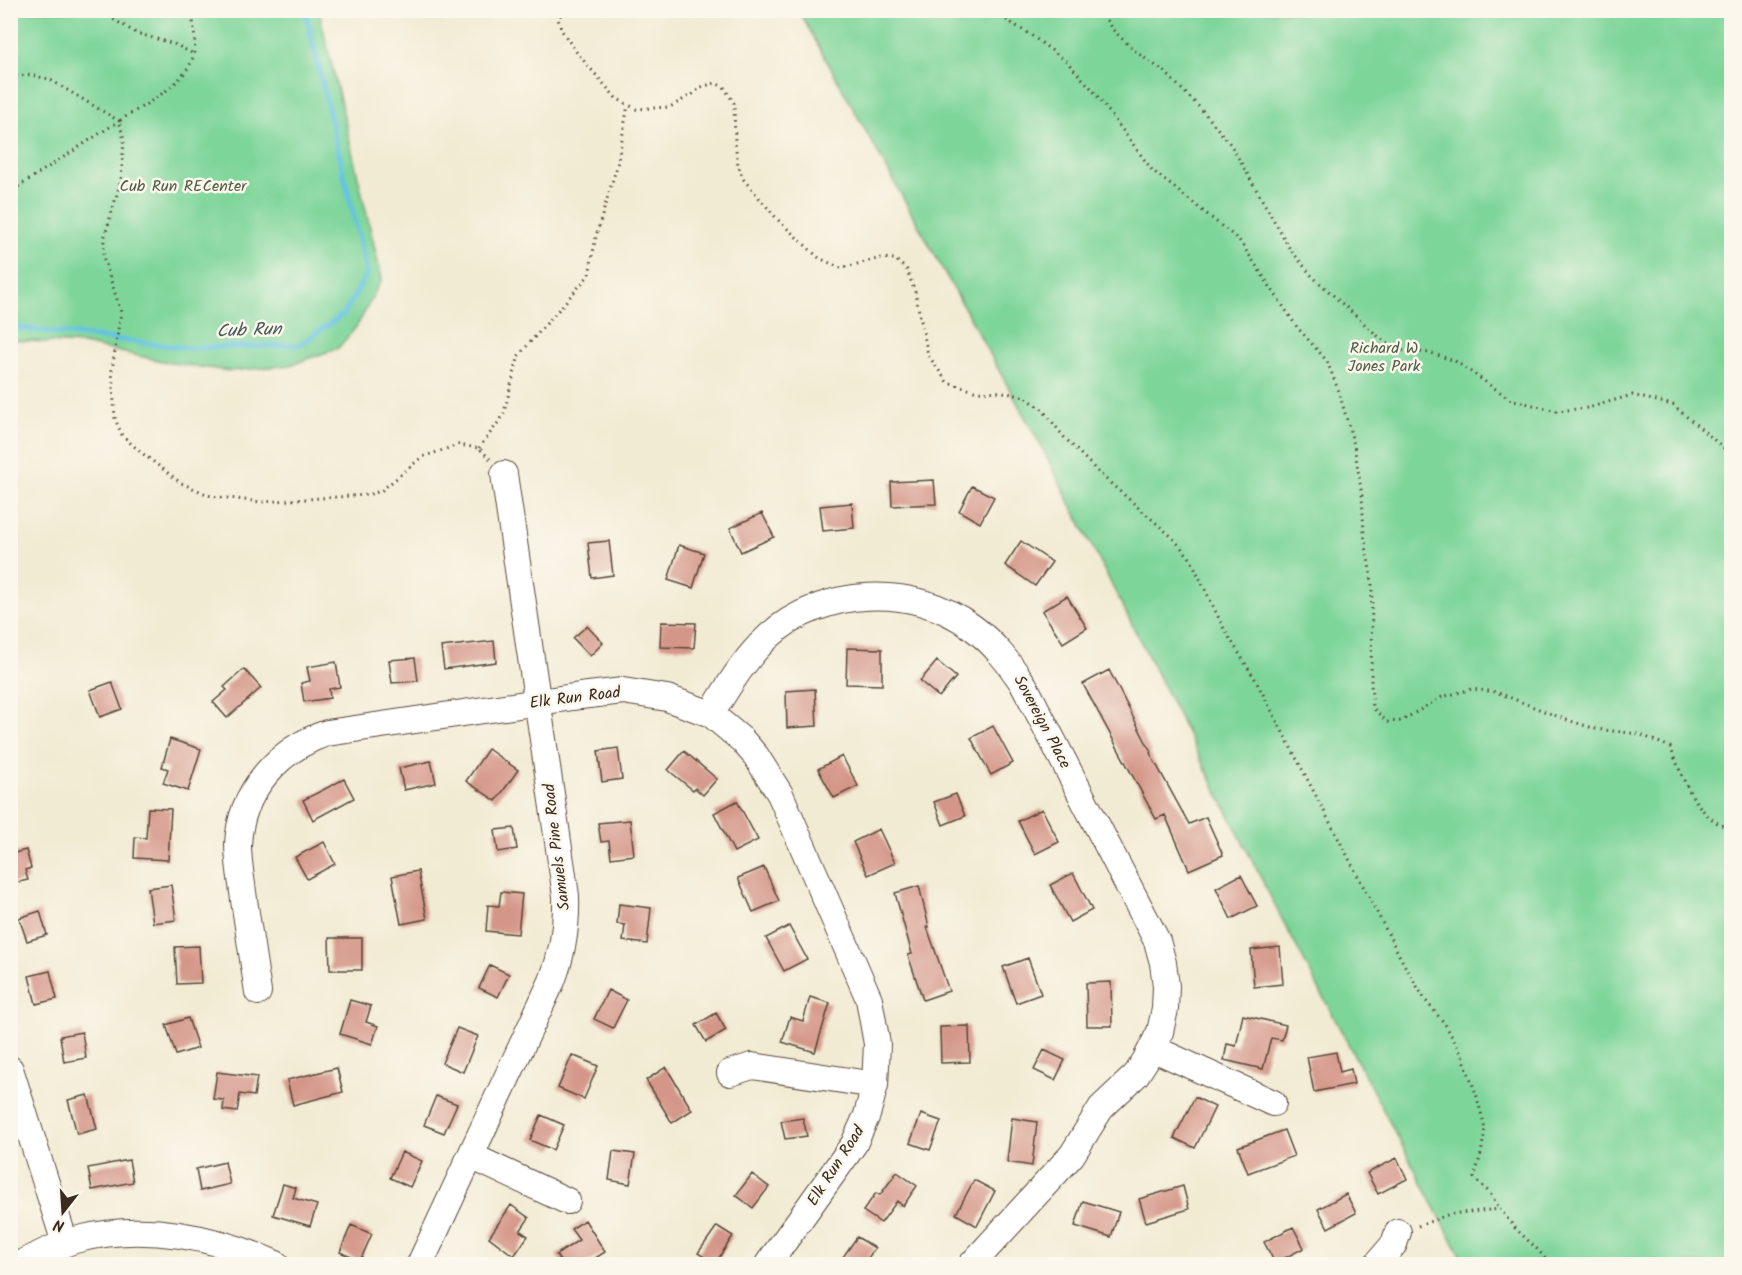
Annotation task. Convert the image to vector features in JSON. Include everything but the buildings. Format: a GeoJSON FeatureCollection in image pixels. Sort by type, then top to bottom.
{"type":"FeatureCollection","features":[{"type":"Feature","properties":{"kind":"street","name":"Samuels Pine Road"},"geometry":{"type":"LineString","coordinates":[[420,1264],[552,981],[563,948],[565,931],[566,896],[504,474]]}},
{"type":"Feature","properties":{"kind":"street","name":"Sovereign Place"},"geometry":{"type":"LineString","coordinates":[[711,714],[736,673],[769,636],[801,615],[828,603],[884,596],[903,598],[947,612],[971,626],[991,643],[1024,685],[1157,941],[1166,986],[1165,1009],[1160,1032],[1152,1048],[1136,1075],[1101,1108],[1072,1155],[972,1264]]}},
{"type":"Feature","properties":{"kind":"street","name":"Elk Run Road"},"geometry":{"type":"LineString","coordinates":[[258,992],[238,860],[239,832],[246,806],[266,773],[293,748],[327,733],[537,702],[623,692],[638,692],[667,698],[711,714],[741,740],[770,774],[869,999],[878,1044],[875,1085],[867,1115],[854,1144],[768,1264]]}},
{"type":"Feature","properties":{"kind":"street"},"geometry":{"type":"LineString","coordinates":[[1152,1048],[1273,1102]]}},
{"type":"Feature","properties":{"kind":"street"},"geometry":{"type":"LineString","coordinates":[[730,1073],[752,1066],[875,1085]]}},
{"type":"Feature","properties":{"kind":"street"},"geometry":{"type":"LineString","coordinates":[[10,1069],[65,1243]]}},
{"type":"Feature","properties":{"kind":"street"},"geometry":{"type":"LineString","coordinates":[[471,1156],[567,1201]]}},
{"type":"Feature","properties":{"kind":"street"},"geometry":{"type":"LineString","coordinates":[[20,1264],[65,1243],[102,1235],[131,1233],[169,1233],[217,1242],[245,1250],[276,1264]]}},
{"type":"Feature","properties":{"kind":"street"},"geometry":{"type":"LineString","coordinates":[[1377,1264],[1394,1244],[1398,1233]]}},
{"type":"Feature","properties":{"kind":"path"},"geometry":{"type":"LineString","coordinates":[[98,10],[136,33],[174,44],[194,54]]}},
{"type":"Feature","properties":{"kind":"path"},"geometry":{"type":"LineString","coordinates":[[10,192],[166,90],[186,72],[194,54],[192,10]]}},
{"type":"Feature","properties":{"kind":"path"},"geometry":{"type":"LineString","coordinates":[[564,10],[558,19],[577,54],[616,98],[636,109],[670,107],[693,94],[700,87],[715,83],[724,87],[734,103],[735,142],[738,165],[744,180],[778,220],[819,258],[840,268],[881,258],[895,259],[907,270],[915,292],[928,356],[947,382],[974,391],[1003,392],[1025,397],[1034,403],[1100,474],[1172,537],[1190,558],[1224,629],[1255,679],[1407,970],[1426,1001],[1445,1024],[1463,1057],[1477,1096],[1485,1128],[1474,1178],[1489,1192],[1515,1228],[1550,1264]]}},
{"type":"Feature","properties":{"kind":"path"},"geometry":{"type":"LineString","coordinates":[[991,10],[1066,61],[1092,89],[1152,170],[1239,240],[1297,327],[1327,361],[1340,392],[1354,445],[1362,495],[1364,534],[1372,582],[1371,683],[1373,708],[1387,722],[1401,721],[1442,697],[1472,689],[1496,693],[1596,729],[1639,734],[1670,747],[1697,806],[1718,825],[1731,830]]}},
{"type":"Feature","properties":{"kind":"path"},"geometry":{"type":"LineString","coordinates":[[1100,10],[1112,29],[1136,52],[1165,72],[1202,110],[1231,145],[1290,249],[1312,276],[1380,338],[1398,350],[1431,353],[1455,361],[1510,399],[1556,411],[1588,408],[1632,395],[1673,405],[1731,455]]}},
{"type":"Feature","properties":{"kind":"path"},"geometry":{"type":"LineString","coordinates":[[10,76],[30,75],[49,79],[119,121],[124,140],[122,180],[104,239],[103,256],[121,312],[112,370],[115,419],[122,435],[145,456],[182,483],[211,496],[261,502],[367,495],[381,491],[422,457],[458,445],[479,448],[504,474]]}},
{"type":"Feature","properties":{"kind":"path"},"geometry":{"type":"LineString","coordinates":[[479,448],[503,416],[519,355],[589,274],[596,236],[617,166],[628,105]]}},
{"type":"Feature","properties":{"kind":"path"},"geometry":{"type":"LineString","coordinates":[[1398,1233],[1450,1214],[1500,1209]]}},
{"type":"Feature","properties":{"kind":"green space","name":"Cub Run RECenter"},"geometry":{"type":"Polygon","coordinates":[[[10,11],[319,11],[382,279],[357,326],[338,348],[290,365],[230,371],[172,363],[83,344],[11,340],[10,11]]]}},
{"type":"Feature","properties":{"kind":"green space","name":"Richard W Jones Park"},"geometry":{"type":"Polygon","coordinates":[[[799,11],[1731,11],[1731,1264],[1465,1264],[1284,923],[1039,442],[799,11]]]}},
{"type":"Feature","properties":{"kind":"waterway","name":"Cub Run"},"geometry":{"type":"LineString","coordinates":[[10,327],[189,348],[299,345],[344,314],[367,273],[305,10]]}}]}
